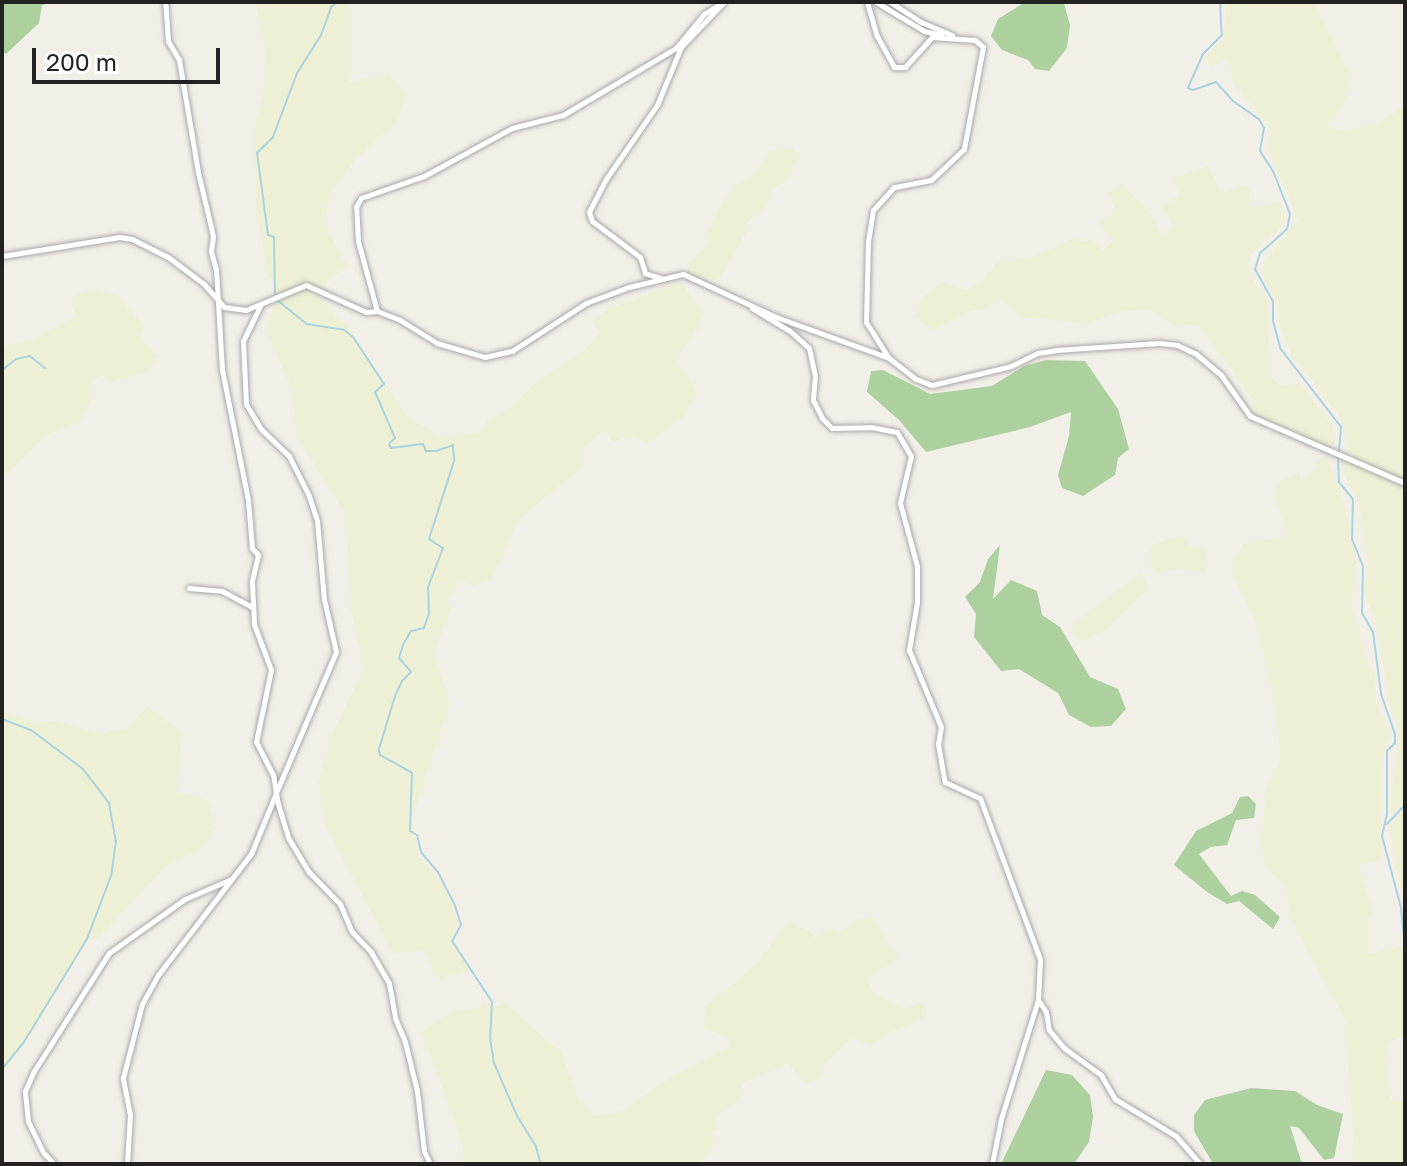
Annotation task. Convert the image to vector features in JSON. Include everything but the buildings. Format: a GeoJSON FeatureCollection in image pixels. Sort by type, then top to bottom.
{"type":"FeatureCollection","features":[{"type":"Feature","properties":{"kind":"street"},"geometry":{"type":"LineString","coordinates":[[165,2],[168,41],[179,60],[198,172],[213,236],[211,251],[216,270],[215,299],[221,321],[222,370],[248,500],[252,548],[258,555],[252,581],[253,607],[256,632],[271,670],[256,742],[273,775],[289,839],[309,872],[340,904],[352,932],[371,952],[389,983],[395,1018],[405,1042],[417,1091],[424,1151],[430,1164]]}},
{"type":"Feature","properties":{"kind":"street"},"geometry":{"type":"LineString","coordinates":[[664,279],[645,273],[640,257],[592,221],[589,212],[606,179],[657,105],[681,47],[724,2]]}},
{"type":"Feature","properties":{"kind":"street"},"geometry":{"type":"LineString","coordinates":[[377,311],[358,241],[356,207],[361,198],[424,176],[512,128],[550,120],[574,109],[676,48],[704,14],[724,2]]}},
{"type":"Feature","properties":{"kind":"street"},"geometry":{"type":"LineString","coordinates":[[867,2],[877,36],[894,67],[905,67],[927,40],[955,36]]}},
{"type":"Feature","properties":{"kind":"street"},"geometry":{"type":"LineString","coordinates":[[876,2],[924,31],[947,36]]}},
{"type":"Feature","properties":{"kind":"street"},"geometry":{"type":"LineString","coordinates":[[889,358],[866,322],[870,224],[883,194],[907,182],[931,180],[964,149],[965,126],[983,47],[975,40],[955,36],[921,22],[890,2]]}},
{"type":"Feature","properties":{"kind":"street"},"geometry":{"type":"LineString","coordinates":[[2,256],[119,237],[132,239],[168,257],[204,284],[224,307],[246,310],[306,285],[366,312],[377,311],[400,320],[437,343],[485,357],[512,351],[586,303],[629,287],[683,274],[749,304],[889,358],[916,379],[932,385],[1001,369],[1056,350],[1159,343],[1177,345],[1196,354],[1221,375],[1250,416],[1405,483]]}},
{"type":"Feature","properties":{"kind":"street"},"geometry":{"type":"LineString","coordinates":[[127,1164],[130,1115],[123,1078],[142,1004],[158,975],[233,878],[261,836],[336,652],[324,599],[317,521],[309,496],[289,456],[261,429],[246,404],[243,341],[262,303]]}},
{"type":"Feature","properties":{"kind":"street"},"geometry":{"type":"LineString","coordinates":[[749,304],[809,348],[815,376],[813,400],[822,418],[832,428],[871,427],[897,432],[911,456],[900,503],[917,566],[917,602],[909,650],[941,727],[938,744],[945,782],[980,798],[1040,959],[1038,1000],[1001,1119],[992,1164]]}},
{"type":"Feature","properties":{"kind":"street"},"geometry":{"type":"LineString","coordinates":[[189,588],[222,591],[253,607]]}},
{"type":"Feature","properties":{"kind":"street"},"geometry":{"type":"LineString","coordinates":[[54,1164],[31,1131],[25,1091],[93,976],[109,953],[145,925],[185,899],[233,878]]}},
{"type":"Feature","properties":{"kind":"street"},"geometry":{"type":"LineString","coordinates":[[1038,1000],[1046,1012],[1049,1030],[1064,1048],[1101,1075],[1115,1099],[1176,1136],[1200,1164]]}},
{"type":"Feature","properties":{"kind":"green space"},"geometry":{"type":"Polygon","coordinates":[[[2,2],[51,2],[42,5],[39,23],[6,54],[2,51],[2,2]]]}},
{"type":"Feature","properties":{"kind":"green space"},"geometry":{"type":"Polygon","coordinates":[[[255,2],[350,2],[349,82],[389,74],[406,94],[398,121],[356,159],[331,191],[324,224],[348,267],[326,282],[326,290],[309,283],[276,293],[274,280],[268,277],[256,208],[255,122],[264,91],[265,50],[255,2]]]}},
{"type":"Feature","properties":{"kind":"green space"},"geometry":{"type":"Polygon","coordinates":[[[1025,2],[1064,4],[1070,25],[1067,48],[1049,71],[1035,69],[1028,60],[1002,50],[991,36],[998,19],[1025,2]]]}},
{"type":"Feature","properties":{"kind":"green space"},"geometry":{"type":"Polygon","coordinates":[[[1226,2],[1314,2],[1350,74],[1345,101],[1327,126],[1341,131],[1379,123],[1405,105],[1405,481],[1349,455],[1345,424],[1291,353],[1280,325],[1277,302],[1264,279],[1263,262],[1298,220],[1269,150],[1269,127],[1234,84],[1227,59],[1211,67],[1205,58],[1224,38],[1226,2]]]}},
{"type":"Feature","properties":{"kind":"green space"},"geometry":{"type":"Polygon","coordinates":[[[792,148],[799,158],[783,183],[771,190],[771,199],[759,214],[746,223],[747,231],[717,282],[687,273],[690,262],[709,244],[706,238],[719,206],[735,186],[754,174],[770,151],[792,148]]]}},
{"type":"Feature","properties":{"kind":"green space"},"geometry":{"type":"Polygon","coordinates":[[[1208,166],[1222,193],[1239,186],[1249,188],[1251,208],[1281,202],[1285,218],[1278,231],[1251,254],[1247,267],[1267,299],[1270,375],[1281,386],[1299,383],[1332,424],[1335,442],[1330,448],[1262,420],[1255,414],[1252,399],[1198,325],[1173,324],[1149,309],[1119,312],[1088,323],[1019,317],[1004,300],[993,300],[989,307],[966,313],[931,331],[916,316],[919,299],[944,282],[966,290],[984,280],[996,263],[1031,257],[1077,237],[1081,242],[1093,239],[1102,251],[1113,240],[1098,223],[1116,211],[1108,193],[1122,183],[1150,213],[1164,236],[1174,226],[1162,205],[1180,196],[1174,178],[1208,166]]]}},
{"type":"Feature","properties":{"kind":"green space"},"geometry":{"type":"Polygon","coordinates":[[[680,282],[704,312],[698,329],[675,359],[697,390],[685,416],[647,443],[629,435],[613,443],[604,430],[584,448],[581,468],[518,520],[491,580],[472,586],[459,580],[447,600],[450,609],[434,654],[450,704],[412,818],[419,857],[446,887],[459,923],[453,937],[469,971],[437,980],[425,951],[392,953],[326,826],[318,783],[332,734],[364,668],[350,606],[346,516],[298,438],[290,385],[266,331],[275,300],[308,290],[328,305],[340,321],[344,321],[406,416],[440,436],[453,437],[481,432],[486,421],[506,411],[534,384],[586,349],[600,331],[592,321],[608,309],[680,282]]]}},
{"type":"Feature","properties":{"kind":"green space"},"geometry":{"type":"Polygon","coordinates":[[[94,289],[118,296],[144,325],[140,337],[157,356],[150,371],[109,383],[103,375],[91,382],[90,402],[79,422],[45,436],[2,479],[2,353],[7,345],[32,340],[76,317],[71,304],[74,295],[94,289]]]}},
{"type":"Feature","properties":{"kind":"green space"},"geometry":{"type":"Polygon","coordinates":[[[1046,360],[1085,361],[1118,409],[1129,449],[1118,458],[1115,475],[1083,496],[1062,488],[1058,475],[1069,436],[1071,412],[1030,427],[926,452],[899,420],[867,392],[871,371],[883,370],[930,394],[992,386],[1024,366],[1046,360]]]}},
{"type":"Feature","properties":{"kind":"green space"},"geometry":{"type":"Polygon","coordinates":[[[1327,457],[1343,500],[1357,563],[1352,608],[1369,668],[1375,675],[1376,703],[1391,733],[1381,767],[1381,859],[1359,865],[1373,912],[1369,920],[1369,954],[1401,946],[1405,966],[1405,1035],[1388,1043],[1386,1061],[1391,1100],[1405,1101],[1405,1164],[1355,1164],[1345,1020],[1291,919],[1285,886],[1266,868],[1260,843],[1267,788],[1280,760],[1275,705],[1256,622],[1235,580],[1232,564],[1242,544],[1287,536],[1275,495],[1278,481],[1299,474],[1301,480],[1317,468],[1316,460],[1327,457]]]}},
{"type":"Feature","properties":{"kind":"green space"},"geometry":{"type":"Polygon","coordinates":[[[1344,460],[1405,488],[1405,801],[1392,814],[1389,808],[1397,751],[1397,721],[1389,705],[1377,624],[1366,598],[1364,585],[1369,570],[1359,503],[1342,472],[1344,460]]]}},
{"type":"Feature","properties":{"kind":"green space"},"geometry":{"type":"Polygon","coordinates":[[[1184,535],[1190,546],[1208,550],[1205,572],[1182,569],[1154,572],[1149,555],[1152,544],[1184,535]]]}},
{"type":"Feature","properties":{"kind":"green space"},"geometry":{"type":"Polygon","coordinates":[[[1000,545],[993,599],[1011,580],[1037,591],[1042,615],[1060,627],[1090,677],[1118,689],[1126,709],[1111,726],[1091,727],[1069,715],[1058,693],[1019,669],[1001,671],[974,637],[976,614],[965,597],[980,582],[988,559],[1000,545]]]}},
{"type":"Feature","properties":{"kind":"green space"},"geometry":{"type":"Polygon","coordinates":[[[1142,573],[1148,589],[1102,633],[1083,641],[1073,635],[1075,622],[1142,573]]]}},
{"type":"Feature","properties":{"kind":"green space"},"geometry":{"type":"Polygon","coordinates":[[[147,707],[180,731],[181,760],[176,792],[208,800],[216,829],[197,852],[168,864],[101,936],[86,942],[37,1025],[2,1075],[2,711],[33,722],[57,721],[101,734],[127,728],[147,707]]]}},
{"type":"Feature","properties":{"kind":"green space"},"geometry":{"type":"Polygon","coordinates":[[[1248,796],[1256,804],[1254,818],[1236,820],[1227,845],[1211,847],[1199,854],[1231,896],[1242,891],[1255,895],[1280,917],[1273,929],[1239,901],[1227,904],[1174,865],[1196,831],[1232,813],[1240,797],[1248,796]]]}},
{"type":"Feature","properties":{"kind":"green space"},"geometry":{"type":"Polygon","coordinates":[[[1405,809],[1405,912],[1389,827],[1405,809]]]}},
{"type":"Feature","properties":{"kind":"green space"},"geometry":{"type":"Polygon","coordinates":[[[872,917],[898,958],[867,978],[874,994],[906,1009],[917,1003],[927,1007],[926,1018],[889,1033],[871,1045],[851,1038],[821,1068],[821,1078],[805,1083],[788,1064],[743,1083],[740,1100],[715,1117],[717,1127],[712,1132],[715,1140],[700,1164],[465,1164],[460,1136],[421,1031],[454,1011],[479,1007],[482,1002],[495,1006],[505,1003],[562,1053],[579,1101],[594,1116],[622,1111],[673,1076],[729,1047],[728,1037],[704,1028],[705,1007],[758,962],[788,922],[809,931],[815,938],[828,928],[840,932],[856,920],[872,917]]]}},
{"type":"Feature","properties":{"kind":"green space"},"geometry":{"type":"Polygon","coordinates":[[[1046,1070],[1072,1075],[1090,1095],[1093,1117],[1089,1142],[1074,1164],[1001,1164],[1046,1070]]]}},
{"type":"Feature","properties":{"kind":"green space"},"geometry":{"type":"Polygon","coordinates":[[[1251,1088],[1295,1091],[1317,1105],[1343,1114],[1334,1158],[1324,1160],[1299,1128],[1290,1126],[1302,1164],[1213,1164],[1194,1131],[1194,1115],[1205,1100],[1251,1088]]]}},
{"type":"Feature","properties":{"kind":"waterway"},"geometry":{"type":"LineString","coordinates":[[275,294],[274,237],[268,235],[257,153],[273,137],[297,73],[321,35],[331,7],[338,2]]}},
{"type":"Feature","properties":{"kind":"waterway"},"geometry":{"type":"LineString","coordinates":[[1220,2],[1222,35],[1203,54],[1188,88],[1193,90],[1216,82],[1233,101],[1259,119],[1264,128],[1260,151],[1273,171],[1290,214],[1287,229],[1260,253],[1255,269],[1273,301],[1273,321],[1280,348],[1341,427],[1339,451]]}},
{"type":"Feature","properties":{"kind":"waterway"},"geometry":{"type":"LineString","coordinates":[[277,300],[307,324],[344,330],[353,337],[384,384],[375,392],[395,438],[389,444],[391,448],[423,444],[426,451],[436,451],[453,445],[454,461],[429,539],[443,548],[428,587],[429,614],[424,628],[411,631],[403,645],[399,658],[411,672],[402,681],[395,696],[379,749],[380,755],[412,773],[410,831],[417,835],[421,852],[438,872],[454,903],[461,925],[452,941],[492,1002],[490,1038],[494,1063],[517,1116],[536,1147],[541,1164]]}},
{"type":"Feature","properties":{"kind":"waterway"},"geometry":{"type":"LineString","coordinates":[[2,370],[16,359],[30,356],[45,368]]}},
{"type":"Feature","properties":{"kind":"waterway"},"geometry":{"type":"LineString","coordinates":[[1338,457],[1339,482],[1353,499],[1352,539],[1363,566],[1362,613],[1373,632],[1381,694],[1395,734],[1395,743],[1387,751],[1387,814],[1382,836],[1401,908],[1405,945]]}},
{"type":"Feature","properties":{"kind":"waterway"},"geometry":{"type":"LineString","coordinates":[[2,719],[31,730],[83,769],[109,803],[116,841],[111,876],[87,939],[24,1042],[2,1069]]}},
{"type":"Feature","properties":{"kind":"waterway"},"geometry":{"type":"LineString","coordinates":[[1387,824],[1405,805]]}}]}
